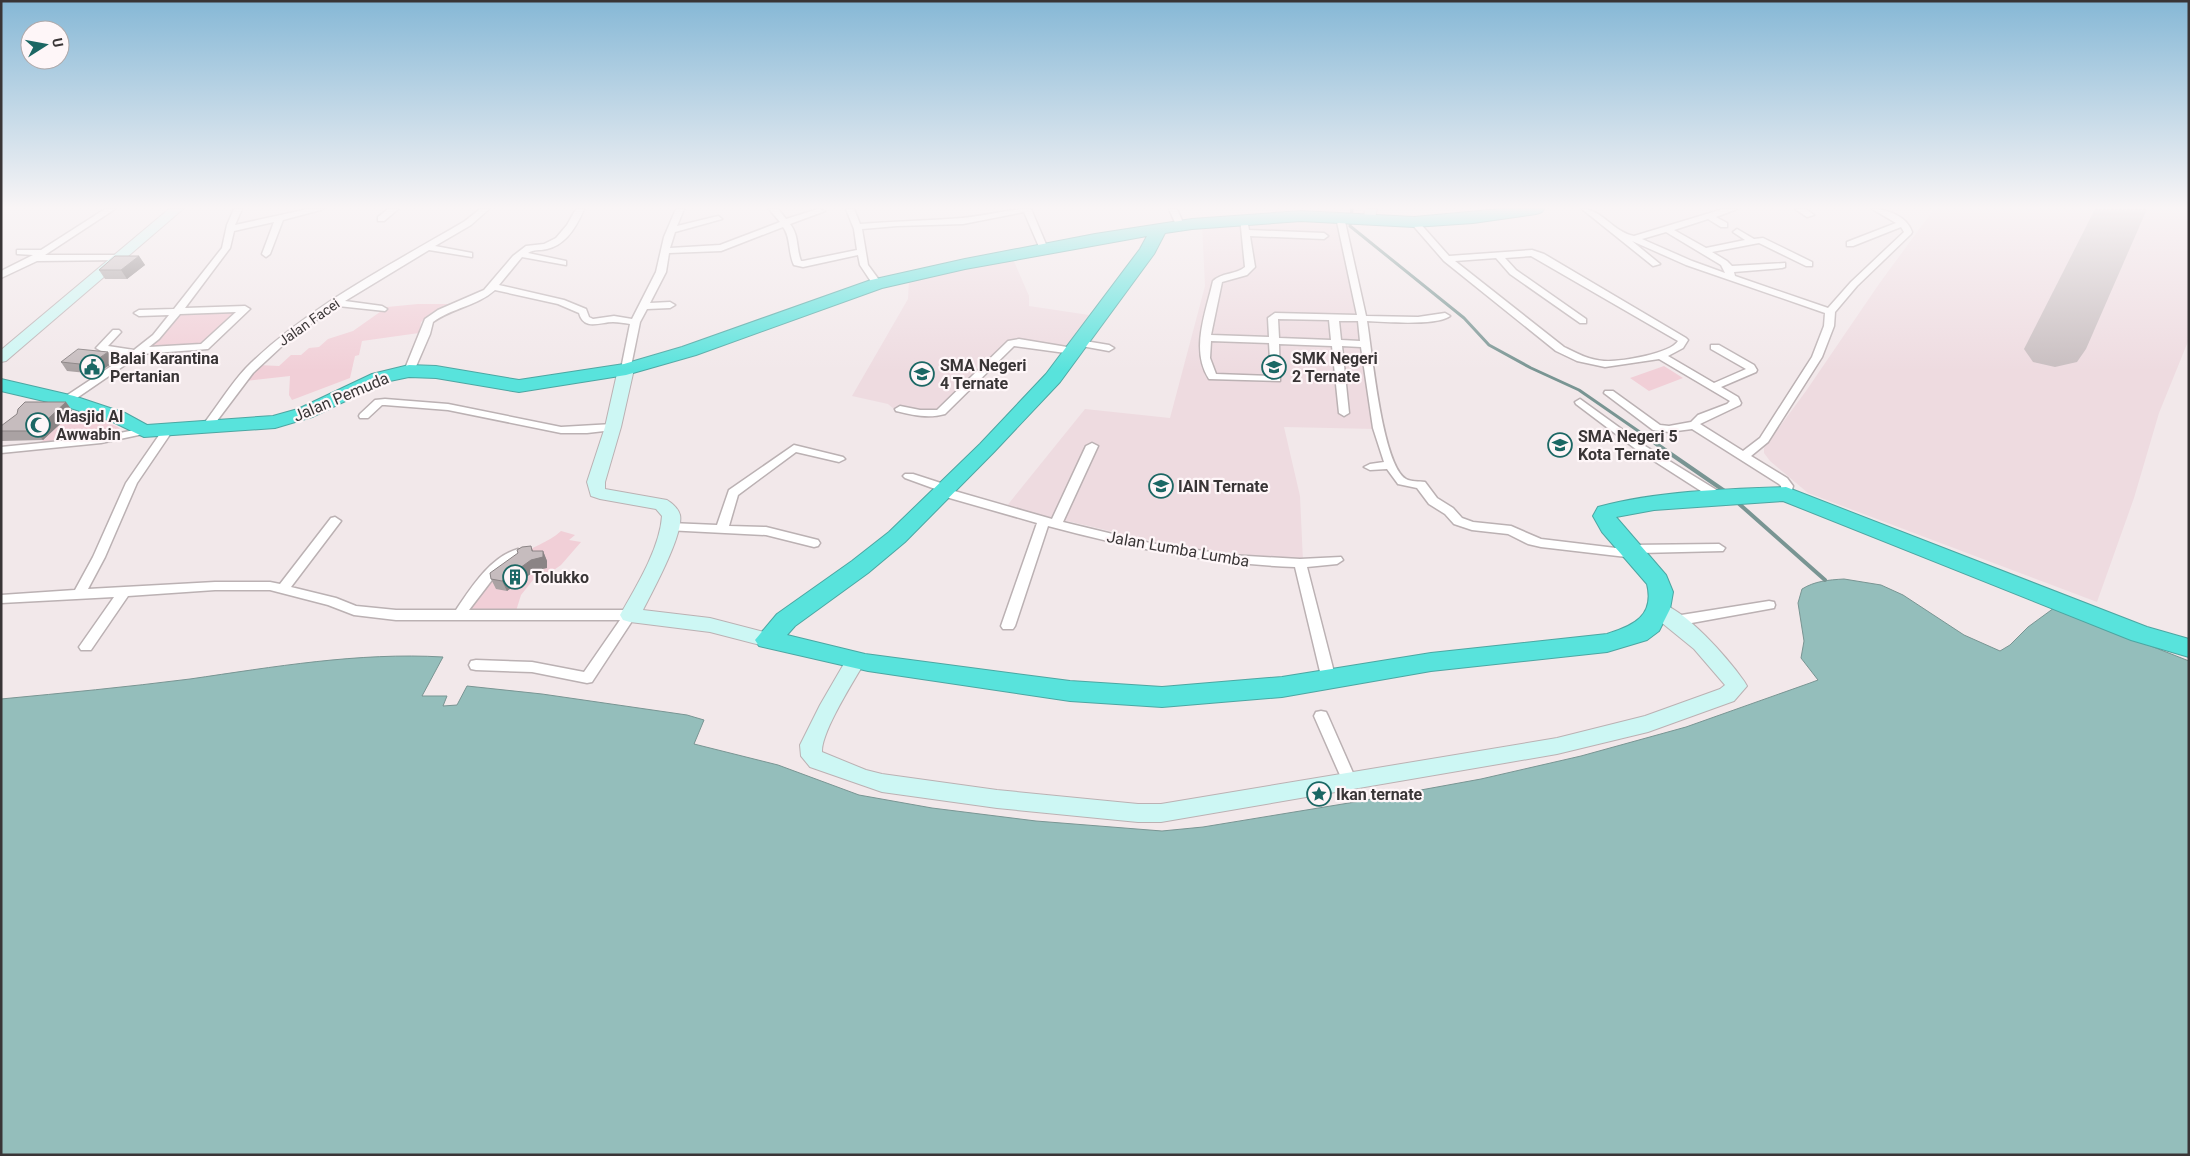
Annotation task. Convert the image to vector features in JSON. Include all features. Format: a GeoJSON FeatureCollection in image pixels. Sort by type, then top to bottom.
{"type":"FeatureCollection","features":[{"type":"Feature","properties":{"kind":"highway","name":"Jalan Pemuda"},"geometry":{"type":"LineString","coordinates":[[1,385],[68,400],[118,417],[144,430],[206,428],[275,422],[305,413],[361,385],[394,374],[436,372],[519,386],[626,369],[689,351],[877,284],[971,263]]}},
{"type":"Feature","properties":{"kind":"highway"},"geometry":{"type":"LineString","coordinates":[[1138,263],[1044,388],[944,491],[897,537],[860,567],[786,620],[768,640],[862,661],[1031,686],[1137,696],[1209,694],[1282,687],[1476,656],[1606,643],[1638,634],[1667,615],[1661,586],[1610,527],[1604,516],[1606,512],[1654,503],[1748,495],[1786,494],[2140,634],[2189,648]]}},
{"type":"Feature","properties":{"kind":"main road"},"geometry":{"type":"LineString","coordinates":[[1,358],[113,263]]}},
{"type":"Feature","properties":{"kind":"main road"},"geometry":{"type":"LineString","coordinates":[[626,369],[613,427],[596,482],[597,492],[662,504],[667,508],[671,516],[670,527],[650,579],[630,616],[710,625],[768,640]]}},
{"type":"Feature","properties":{"kind":"main road"},"geometry":{"type":"LineString","coordinates":[[862,661],[814,735],[810,745],[812,756],[818,761],[882,783],[997,799],[1138,813],[1182,810],[1557,746],[1648,724],[1727,695],[1734,690],[1737,686],[1704,646],[1667,615]]}},
{"type":"Feature","properties":{"kind":"street"},"geometry":{"type":"LineString","coordinates":[[1,274],[23,263]]}},
{"type":"Feature","properties":{"kind":"street"},"geometry":{"type":"LineString","coordinates":[[68,400],[139,352],[178,311],[215,263]]}},
{"type":"Feature","properties":{"kind":"street","name":"Jalan Facei"},"geometry":{"type":"LineString","coordinates":[[206,428],[249,371],[291,334],[336,303],[401,263]]}},
{"type":"Feature","properties":{"kind":"street"},"geometry":{"type":"LineString","coordinates":[[410,372],[428,321],[448,309],[482,295],[492,286],[510,263]]}},
{"type":"Feature","properties":{"kind":"street"},"geometry":{"type":"LineString","coordinates":[[626,369],[630,337],[635,322],[661,272],[663,263]]}},
{"type":"Feature","properties":{"kind":"street"},"geometry":{"type":"LineString","coordinates":[[864,263],[877,284]]}},
{"type":"Feature","properties":{"kind":"street"},"geometry":{"type":"LineString","coordinates":[[1248,263],[1249,270],[1227,276],[1218,281],[1206,338],[1206,367],[1208,373],[1217,378],[1276,379],[1273,318],[1275,316],[1418,320],[1445,316]]}},
{"type":"Feature","properties":{"kind":"street"},"geometry":{"type":"LineString","coordinates":[[1351,263],[1362,318],[1378,425],[1385,451],[1401,481],[1421,485],[1433,501],[1465,524],[1512,530],[1541,544],[1632,552],[1719,548]]}},
{"type":"Feature","properties":{"kind":"street"},"geometry":{"type":"LineString","coordinates":[[1451,263],[1537,332],[1569,354],[1605,364],[1661,356],[1680,346],[1683,340],[1553,263]]}},
{"type":"Feature","properties":{"kind":"street"},"geometry":{"type":"LineString","coordinates":[[1505,263],[1513,272],[1583,321]]}},
{"type":"Feature","properties":{"kind":"street"},"geometry":{"type":"LineString","coordinates":[[1689,263],[1730,273],[1830,312]]}},
{"type":"Feature","properties":{"kind":"street"},"geometry":{"type":"LineString","coordinates":[[1724,263],[1730,273]]}},
{"type":"Feature","properties":{"kind":"street"},"geometry":{"type":"LineString","coordinates":[[1743,456],[1764,440],[1799,387],[1817,357],[1829,326],[1830,312],[1854,284],[1876,263]]}},
{"type":"Feature","properties":{"kind":"street"},"geometry":{"type":"LineString","coordinates":[[1730,273],[1782,265]]}},
{"type":"Feature","properties":{"kind":"street"},"geometry":{"type":"LineString","coordinates":[[492,286],[561,302],[582,311],[585,318],[591,322],[614,319],[635,322]]}},
{"type":"Feature","properties":{"kind":"street"},"geometry":{"type":"LineString","coordinates":[[336,303],[382,309]]}},
{"type":"Feature","properties":{"kind":"street"},"geometry":{"type":"LineString","coordinates":[[643,306],[670,305]]}},
{"type":"Feature","properties":{"kind":"street"},"geometry":{"type":"LineString","coordinates":[[116,332],[100,348],[139,352],[204,347],[248,306],[139,312]]}},
{"type":"Feature","properties":{"kind":"street"},"geometry":{"type":"LineString","coordinates":[[1334,318],[1344,413]]}},
{"type":"Feature","properties":{"kind":"street"},"geometry":{"type":"LineString","coordinates":[[1206,338],[1365,344]]}},
{"type":"Feature","properties":{"kind":"street"},"geometry":{"type":"LineString","coordinates":[[900,409],[920,414],[941,412],[1011,343],[1109,348]]}},
{"type":"Feature","properties":{"kind":"street"},"geometry":{"type":"LineString","coordinates":[[1713,387],[1752,370],[1715,347]]}},
{"type":"Feature","properties":{"kind":"street"},"geometry":{"type":"LineString","coordinates":[[1609,393],[1657,428],[1669,429],[1694,425],[1699,420],[1736,403],[1661,356]]}},
{"type":"Feature","properties":{"kind":"street"},"geometry":{"type":"LineString","coordinates":[[364,416],[375,402],[448,408],[561,430],[613,427]]}},
{"type":"Feature","properties":{"kind":"street"},"geometry":{"type":"LineString","coordinates":[[1580,402],[1641,448],[1721,497]]}},
{"type":"Feature","properties":{"kind":"street"},"geometry":{"type":"LineString","coordinates":[[1694,425],[1786,483],[1786,494]]}},
{"type":"Feature","properties":{"kind":"street"},"geometry":{"type":"LineString","coordinates":[[3,452],[101,440],[144,430]]}},
{"type":"Feature","properties":{"kind":"street"},"geometry":{"type":"LineString","coordinates":[[78,595],[86,584],[107,540],[128,490],[168,430]]}},
{"type":"Feature","properties":{"kind":"street"},"geometry":{"type":"LineString","coordinates":[[1056,524],[1092,446]]}},
{"type":"Feature","properties":{"kind":"street"},"geometry":{"type":"LineString","coordinates":[[722,529],[732,493],[794,448],[839,459]]}},
{"type":"Feature","properties":{"kind":"street"},"geometry":{"type":"LineString","coordinates":[[1370,467],[1391,465]]}},
{"type":"Feature","properties":{"kind":"street","name":"Jalan Lumba Lumba"},"geometry":{"type":"LineString","coordinates":[[909,476],[944,491],[1044,521],[1114,539],[1202,556],[1246,561],[1300,563],[1337,560]]}},
{"type":"Feature","properties":{"kind":"street"},"geometry":{"type":"LineString","coordinates":[[284,589],[334,521]]}},
{"type":"Feature","properties":{"kind":"street"},"geometry":{"type":"LineString","coordinates":[[1008,626],[1044,521]]}},
{"type":"Feature","properties":{"kind":"street"},"geometry":{"type":"LineString","coordinates":[[670,527],[766,531],[814,543]]}},
{"type":"Feature","properties":{"kind":"street"},"geometry":{"type":"LineString","coordinates":[[459,616],[492,569],[518,554]]}},
{"type":"Feature","properties":{"kind":"street"},"geometry":{"type":"LineString","coordinates":[[1300,563],[1328,680]]}},
{"type":"Feature","properties":{"kind":"street"},"geometry":{"type":"LineString","coordinates":[[1,599],[215,586],[270,586],[362,612],[416,616],[527,614],[630,616]]}},
{"type":"Feature","properties":{"kind":"street"},"geometry":{"type":"LineString","coordinates":[[86,647],[122,593]]}},
{"type":"Feature","properties":{"kind":"street"},"geometry":{"type":"LineString","coordinates":[[1667,615],[1769,605]]}},
{"type":"Feature","properties":{"kind":"street"},"geometry":{"type":"LineString","coordinates":[[476,665],[532,667],[587,678],[630,616]]}},
{"type":"Feature","properties":{"kind":"street"},"geometry":{"type":"LineString","coordinates":[[1321,716],[1350,782]]}},
{"type":"Feature","properties":{"kind":"shaded area","name":"SMA Negeri 4 Ternate"},"geometry":{"type":"Polygon","coordinates":[[[992,263],[1015,263],[1029,296],[1029,306],[1089,315],[1064,353],[1012,345],[933,418],[894,409],[888,404],[852,396],[908,299],[909,279],[992,263]]]}},
{"type":"Feature","properties":{"kind":"shaded area"},"geometry":{"type":"Polygon","coordinates":[[[1204,263],[1346,263],[1357,315],[1375,429],[1284,427],[1300,496],[1303,561],[1184,548],[1006,507],[1085,409],[1170,418],[1205,286],[1204,263]]]}},
{"type":"Feature","properties":{"kind":"shaded area"},"geometry":{"type":"Polygon","coordinates":[[[1894,263],[2189,263],[2189,339],[2159,413],[2134,498],[2097,602],[1808,493],[1770,461],[1764,453],[1764,448],[1806,391],[1894,263]]]}},
{"type":"Feature","properties":{"kind":"shaded area"},"geometry":{"type":"Polygon","coordinates":[[[418,304],[453,304],[433,313],[421,322],[419,333],[362,341],[359,355],[355,356],[350,378],[292,400],[289,395],[290,376],[246,381],[259,365],[279,366],[291,355],[301,355],[309,348],[319,347],[328,339],[353,331],[387,307],[418,304]]]}},
{"type":"Feature","properties":{"kind":"shaded area"},"geometry":{"type":"Polygon","coordinates":[[[243,310],[203,346],[148,348],[182,311],[243,310]]]}},
{"type":"Feature","properties":{"kind":"shaded area"},"geometry":{"type":"Polygon","coordinates":[[[1664,366],[1683,378],[1649,391],[1630,378],[1664,366]]]}},
{"type":"Feature","properties":{"kind":"shaded area"},"geometry":{"type":"Polygon","coordinates":[[[75,410],[120,429],[111,434],[41,442],[75,410]]]}},
{"type":"Feature","properties":{"kind":"shaded area"},"geometry":{"type":"Polygon","coordinates":[[[561,531],[575,535],[569,540],[581,542],[561,565],[533,580],[521,595],[516,611],[463,614],[480,590],[509,563],[551,539],[561,531]]]}},
{"type":"Feature","properties":{"kind":"water"},"geometry":{"type":"Polygon","coordinates":[[[1844,579],[1881,585],[1903,595],[1964,635],[2000,651],[2010,645],[2028,627],[2054,608],[2189,661],[2189,1155],[1,1155],[1,699],[166,682],[284,665],[380,657],[443,657],[422,696],[447,696],[443,706],[457,705],[467,686],[542,694],[687,715],[704,720],[694,744],[778,765],[859,795],[932,808],[1036,821],[1162,831],[1203,827],[1481,779],[1581,756],[1686,727],[1810,683],[1818,680],[1801,658],[1804,641],[1798,603],[1802,589],[1827,580],[1844,579]]]}},
{"type":"Feature","properties":{"kind":"building"},"geometry":{"type":"Polygon","coordinates":[[[107,263],[130,263],[121,270],[99,270],[107,263]]]}},
{"type":"Feature","properties":{"kind":"building"},"geometry":{"type":"Polygon","coordinates":[[[78,349],[108,352],[89,365],[61,362],[78,349]]]}},
{"type":"Feature","properties":{"kind":"building"},"geometry":{"type":"Polygon","coordinates":[[[25,402],[66,402],[35,431],[1,431],[1,426],[17,414],[18,409],[25,402]]]}},
{"type":"Feature","properties":{"kind":"building"},"geometry":{"type":"Polygon","coordinates":[[[531,546],[532,551],[543,551],[543,557],[531,560],[502,581],[491,579],[490,573],[518,553],[517,550],[522,547],[531,546]]]}},
{"type":"Feature","properties":{"kind":"waterway"},"geometry":{"type":"LineString","coordinates":[[1396,263],[1464,318],[1489,345],[1531,368],[1579,390],[1657,444]]}},
{"type":"Feature","properties":{"kind":"waterway"},"geometry":{"type":"LineString","coordinates":[[1655,443],[1726,492]]}},
{"type":"Feature","properties":{"kind":"waterway"},"geometry":{"type":"LineString","coordinates":[[1737,502],[1825,580]]}},
{"type":"Feature","properties":{"kind":"runway"},"geometry":{"type":"LineString","coordinates":[[2055,349],[2096,263]]}},
{"type":"Feature","properties":{"kind":"place","name":"Balai Karantina Pertanian"},"geometry":{"type":"Point","coordinates":[92,367]}},
{"type":"Feature","properties":{"kind":"place","name":"SMK Negeri 2 Ternate"},"geometry":{"type":"Point","coordinates":[1274,367]}},
{"type":"Feature","properties":{"kind":"place","name":"SMA Negeri 4 Ternate"},"geometry":{"type":"Point","coordinates":[922,374]}},
{"type":"Feature","properties":{"kind":"place","name":"Masjid Al Awwabin"},"geometry":{"type":"Point","coordinates":[38,425]}},
{"type":"Feature","properties":{"kind":"place","name":"SMA Negeri 5 Kota Ternate"},"geometry":{"type":"Point","coordinates":[1560,445]}},
{"type":"Feature","properties":{"kind":"place","name":"IAIN Ternate"},"geometry":{"type":"Point","coordinates":[1161,486]}},
{"type":"Feature","properties":{"kind":"place","name":"Tolukko"},"geometry":{"type":"Point","coordinates":[515,577]}},
{"type":"Feature","properties":{"kind":"place","name":"Ikan ternate"},"geometry":{"type":"Point","coordinates":[1319,794]}}]}
